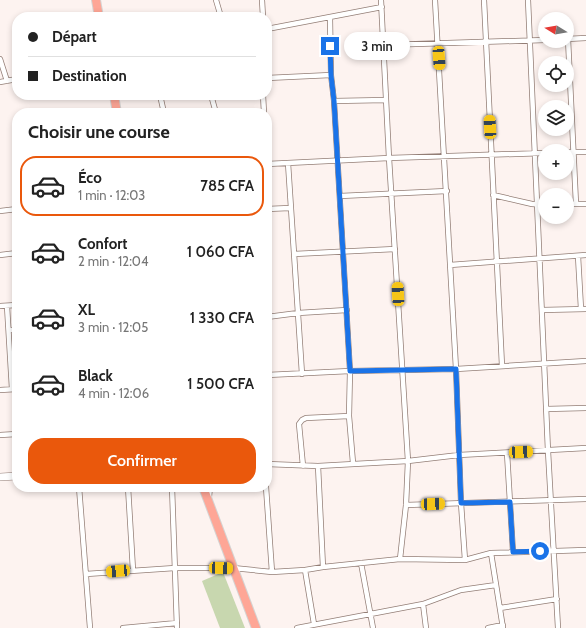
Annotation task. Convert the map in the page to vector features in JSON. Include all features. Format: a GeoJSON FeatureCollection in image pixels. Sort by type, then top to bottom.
{"type":"FeatureCollection","features":[{"type":"Feature","properties":{"kind":"highway"},"geometry":{"type":"LineString","coordinates":[[96,0],[98,12]]}},
{"type":"Feature","properties":{"kind":"highway"},"geometry":{"type":"LineString","coordinates":[[205,492],[256,628]]}},
{"type":"Feature","properties":{"kind":"main road"},"geometry":{"type":"LineString","coordinates":[[0,477],[12,476]]}},
{"type":"Feature","properties":{"kind":"street"},"geometry":{"type":"LineString","coordinates":[[216,0],[220,12]]}},
{"type":"Feature","properties":{"kind":"street"},"geometry":{"type":"LineString","coordinates":[[262,0],[263,12]]}},
{"type":"Feature","properties":{"kind":"street"},"geometry":{"type":"LineString","coordinates":[[381,0],[391,193],[408,461],[406,505],[400,559]]}},
{"type":"Feature","properties":{"kind":"street"},"geometry":{"type":"LineString","coordinates":[[435,0],[447,191],[461,503],[465,560]]}},
{"type":"Feature","properties":{"kind":"street"},"geometry":{"type":"LineString","coordinates":[[484,0],[502,366]]}},
{"type":"Feature","properties":{"kind":"street"},"geometry":{"type":"LineString","coordinates":[[528,0],[548,451],[558,628]]}},
{"type":"Feature","properties":{"kind":"street"},"geometry":{"type":"LineString","coordinates":[[272,28],[382,7]]}},
{"type":"Feature","properties":{"kind":"street"},"geometry":{"type":"LineString","coordinates":[[330,18],[331,75],[334,101],[347,310],[350,371],[349,416],[353,464]]}},
{"type":"Feature","properties":{"kind":"street"},"geometry":{"type":"LineString","coordinates":[[574,39],[586,38]]}},
{"type":"Feature","properties":{"kind":"street"},"geometry":{"type":"LineString","coordinates":[[384,45],[538,40]]}},
{"type":"Feature","properties":{"kind":"street"},"geometry":{"type":"LineString","coordinates":[[568,48],[574,144]]}},
{"type":"Feature","properties":{"kind":"street"},"geometry":{"type":"LineString","coordinates":[[0,59],[7,81]]}},
{"type":"Feature","properties":{"kind":"street"},"geometry":{"type":"LineString","coordinates":[[272,78],[331,75]]}},
{"type":"Feature","properties":{"kind":"street"},"geometry":{"type":"LineString","coordinates":[[0,83],[12,80]]}},
{"type":"Feature","properties":{"kind":"street"},"geometry":{"type":"LineString","coordinates":[[334,101],[386,100]]}},
{"type":"Feature","properties":{"kind":"street"},"geometry":{"type":"LineString","coordinates":[[586,152],[574,152],[576,204],[586,204]]}},
{"type":"Feature","properties":{"kind":"street"},"geometry":{"type":"LineString","coordinates":[[272,164],[538,153]]}},
{"type":"Feature","properties":{"kind":"street"},"geometry":{"type":"LineString","coordinates":[[288,164],[302,374]]}},
{"type":"Feature","properties":{"kind":"street"},"geometry":{"type":"LineString","coordinates":[[340,196],[447,191]]}},
{"type":"Feature","properties":{"kind":"street"},"geometry":{"type":"LineString","coordinates":[[493,195],[537,205]]}},
{"type":"Feature","properties":{"kind":"street"},"geometry":{"type":"LineString","coordinates":[[272,209],[290,208]]}},
{"type":"Feature","properties":{"kind":"street"},"geometry":{"type":"LineString","coordinates":[[0,211],[12,210]]}},
{"type":"Feature","properties":{"kind":"street"},"geometry":{"type":"LineString","coordinates":[[294,254],[395,249]]}},
{"type":"Feature","properties":{"kind":"street"},"geometry":{"type":"LineString","coordinates":[[0,255],[12,254]]}},
{"type":"Feature","properties":{"kind":"street"},"geometry":{"type":"LineString","coordinates":[[450,265],[586,255]]}},
{"type":"Feature","properties":{"kind":"street"},"geometry":{"type":"LineString","coordinates":[[542,310],[584,309],[578,256]]}},
{"type":"Feature","properties":{"kind":"street"},"geometry":{"type":"LineString","coordinates":[[0,306],[12,306]]}},
{"type":"Feature","properties":{"kind":"street"},"geometry":{"type":"LineString","coordinates":[[7,306],[12,365]]}},
{"type":"Feature","properties":{"kind":"street"},"geometry":{"type":"LineString","coordinates":[[272,316],[347,310]]}},
{"type":"Feature","properties":{"kind":"street"},"geometry":{"type":"LineString","coordinates":[[272,375],[350,371],[456,369],[586,360]]}},
{"type":"Feature","properties":{"kind":"street"},"geometry":{"type":"LineString","coordinates":[[0,390],[12,389]]}},
{"type":"Feature","properties":{"kind":"street"},"geometry":{"type":"LineString","coordinates":[[546,409],[586,408]]}},
{"type":"Feature","properties":{"kind":"street"},"geometry":{"type":"LineString","coordinates":[[303,466],[299,424],[302,420],[306,418],[349,416]]}},
{"type":"Feature","properties":{"kind":"street"},"geometry":{"type":"LineString","coordinates":[[0,435],[12,434]]}},
{"type":"Feature","properties":{"kind":"street"},"geometry":{"type":"LineString","coordinates":[[272,464],[318,466],[408,461],[459,455],[586,448]]}},
{"type":"Feature","properties":{"kind":"street"},"geometry":{"type":"LineString","coordinates":[[507,453],[513,552]]}},
{"type":"Feature","properties":{"kind":"street"},"geometry":{"type":"LineString","coordinates":[[318,466],[323,567]]}},
{"type":"Feature","properties":{"kind":"street"},"geometry":{"type":"LineString","coordinates":[[79,492],[90,628]]}},
{"type":"Feature","properties":{"kind":"street"},"geometry":{"type":"LineString","coordinates":[[128,492],[133,570]]}},
{"type":"Feature","properties":{"kind":"street"},"geometry":{"type":"LineString","coordinates":[[123,628],[177,626],[172,492]]}},
{"type":"Feature","properties":{"kind":"street"},"geometry":{"type":"LineString","coordinates":[[208,501],[209,492]]}},
{"type":"Feature","properties":{"kind":"street"},"geometry":{"type":"LineString","coordinates":[[266,492],[272,572]]}},
{"type":"Feature","properties":{"kind":"street"},"geometry":{"type":"LineString","coordinates":[[406,505],[586,499]]}},
{"type":"Feature","properties":{"kind":"street"},"geometry":{"type":"LineString","coordinates":[[86,574],[176,568],[233,568],[272,572],[305,570],[400,559],[465,560],[491,553],[586,550]]}},
{"type":"Feature","properties":{"kind":"street"},"geometry":{"type":"LineString","coordinates":[[488,628],[503,626],[491,553]]}},
{"type":"Feature","properties":{"kind":"street"},"geometry":{"type":"LineString","coordinates":[[361,563],[373,628]]}},
{"type":"Feature","properties":{"kind":"street"},"geometry":{"type":"LineString","coordinates":[[305,570],[314,624]]}},
{"type":"Feature","properties":{"kind":"street"},"geometry":{"type":"LineString","coordinates":[[297,628],[423,604],[461,590],[496,585]]}},
{"type":"Feature","properties":{"kind":"street"},"geometry":{"type":"LineString","coordinates":[[500,608],[557,599]]}},
{"type":"Feature","properties":{"kind":"street"},"geometry":{"type":"LineString","coordinates":[[423,604],[426,628]]}},
{"type":"Feature","properties":{"kind":"green space"},"geometry":{"type":"Polygon","coordinates":[[[223,572],[245,628],[220,628],[202,581],[223,572]]]}},
{"type":"Feature","properties":{"kind":"route"},"geometry":{"type":"LineString","coordinates":[[330,46],[350,371],[456,369],[461,503],[510,502],[513,552],[540,551]]}}]}
